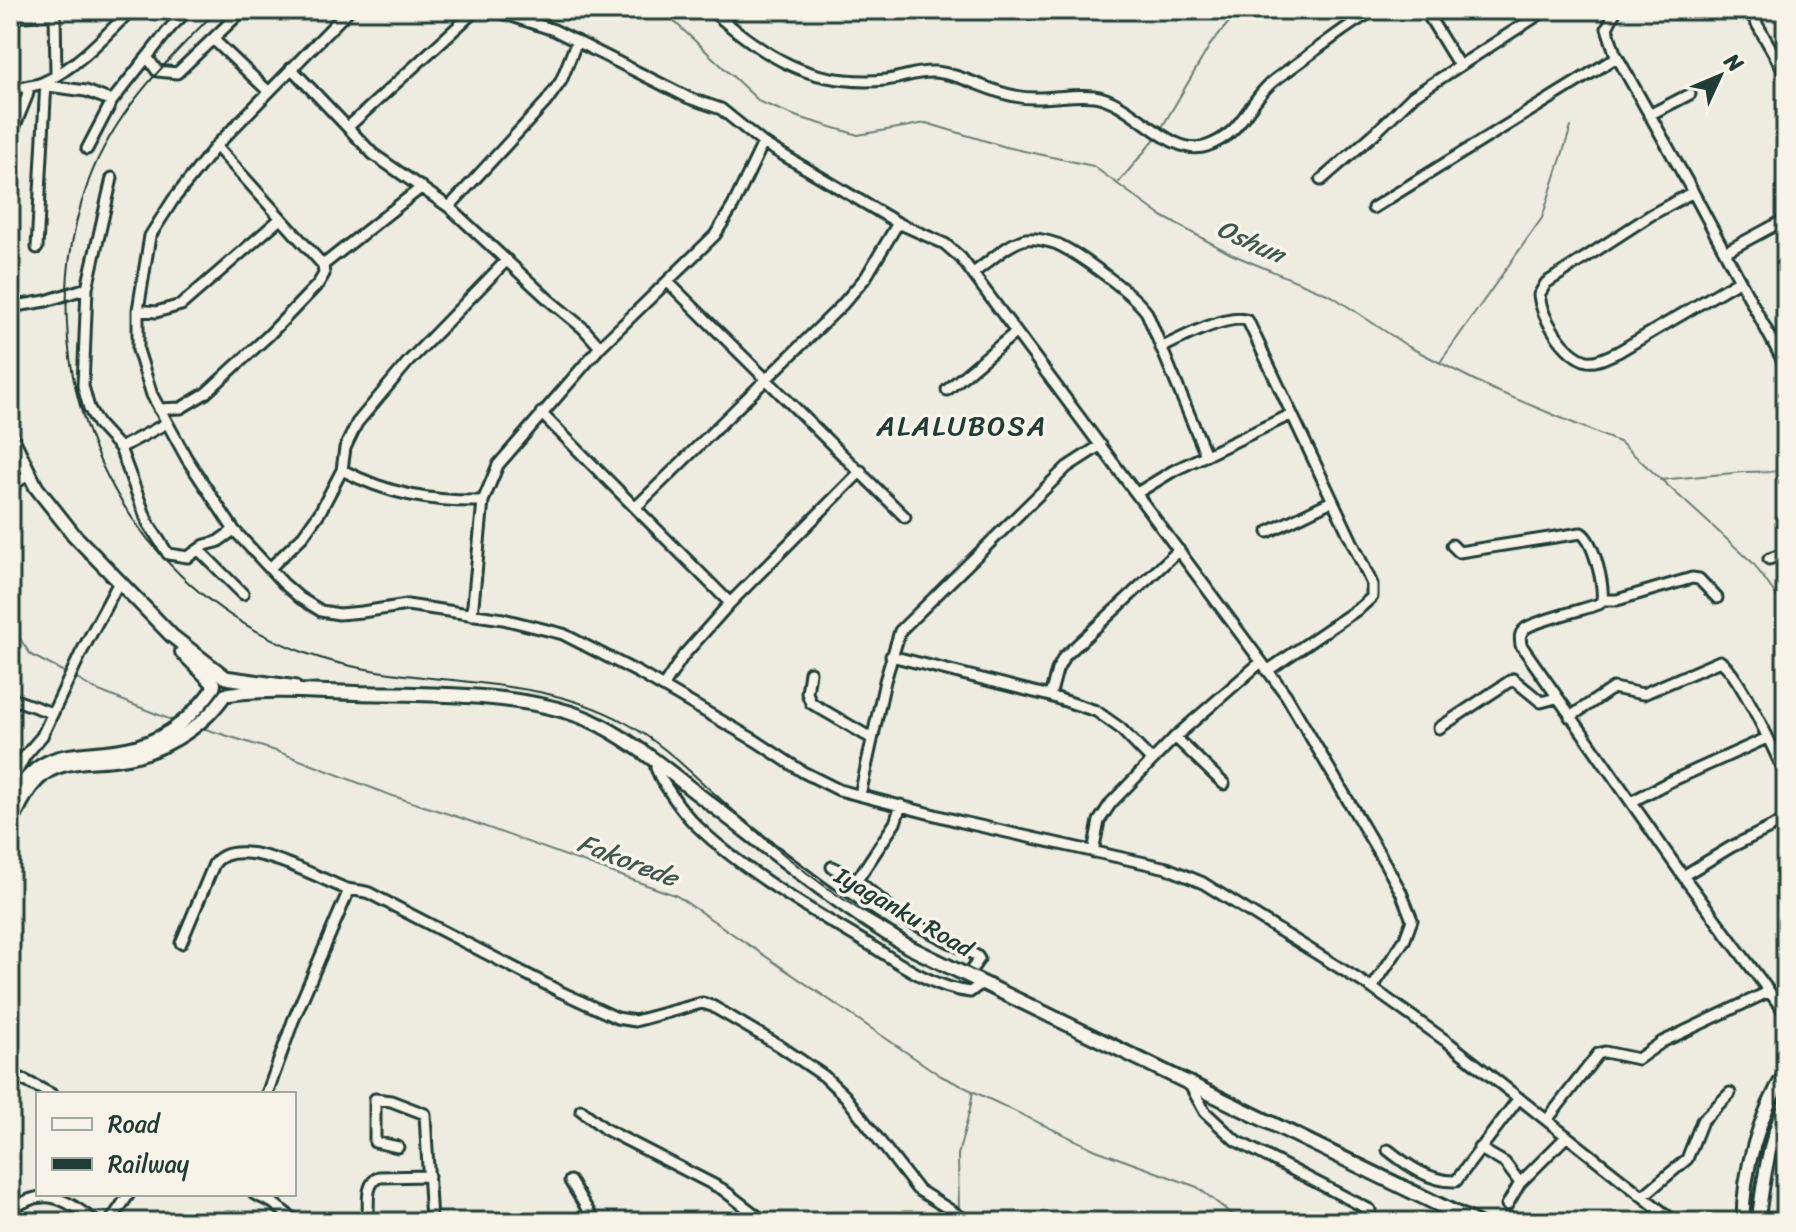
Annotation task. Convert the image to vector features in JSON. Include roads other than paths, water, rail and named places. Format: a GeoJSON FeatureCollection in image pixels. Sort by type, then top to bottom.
{"type":"FeatureCollection","features":[{"type":"Feature","properties":{"kind":"highway"},"geometry":{"type":"LineString","coordinates":[[10,434],[29,474],[51,508],[172,636],[220,681],[233,687],[227,695]]}},
{"type":"Feature","properties":{"kind":"highway","name":"Iyaganku Road"},"geometry":{"type":"LineString","coordinates":[[220,681],[279,684],[312,692]]}},
{"type":"Feature","properties":{"kind":"highway","name":"Iyaganku Road"},"geometry":{"type":"LineString","coordinates":[[227,695],[312,692],[421,694],[542,705],[599,724],[658,763],[843,906],[909,947],[1474,1222]]}},
{"type":"Feature","properties":{"kind":"main road"},"geometry":{"type":"LineString","coordinates":[[10,805],[23,781],[53,759],[135,746],[167,734],[190,716],[220,681]]}},
{"type":"Feature","properties":{"kind":"main road"},"geometry":{"type":"LineString","coordinates":[[10,829],[26,796],[50,771],[73,762],[123,759],[153,751],[194,726],[227,695]]}},
{"type":"Feature","properties":{"kind":"main road"},"geometry":{"type":"LineString","coordinates":[[1743,1222],[1754,1145],[1765,1113],[1786,1071]]}},
{"type":"Feature","properties":{"kind":"main road"},"geometry":{"type":"LineString","coordinates":[[1758,1222],[1763,1182],[1786,1103]]}},
{"type":"Feature","properties":{"kind":"street"},"geometry":{"type":"LineString","coordinates":[[10,89],[50,80],[105,36],[131,10]]}},
{"type":"Feature","properties":{"kind":"street"},"geometry":{"type":"LineString","coordinates":[[87,149],[112,101],[188,10]]}},
{"type":"Feature","properties":{"kind":"street"},"geometry":{"type":"LineString","coordinates":[[148,58],[157,71],[177,73],[243,10]]}},
{"type":"Feature","properties":{"kind":"street"},"geometry":{"type":"LineString","coordinates":[[349,10],[216,146],[173,200],[150,236],[138,310],[140,362],[159,409],[187,459],[234,530],[300,598],[332,614],[407,605],[515,622],[563,634],[663,687],[820,782],[860,795],[1188,875],[1372,988],[1519,1098],[1675,1222]]}},
{"type":"Feature","properties":{"kind":"street"},"geometry":{"type":"LineString","coordinates":[[348,127],[476,10]]}},
{"type":"Feature","properties":{"kind":"street"},"geometry":{"type":"LineString","coordinates":[[493,10],[577,41],[689,98],[721,109],[763,143],[898,223],[945,244],[973,273],[1299,715],[1401,892],[1410,913],[1411,926],[1372,988]]}},
{"type":"Feature","properties":{"kind":"street"},"geometry":{"type":"LineString","coordinates":[[711,10],[757,47],[803,73],[877,80],[929,72],[948,74],[1018,97],[1095,96],[1120,104],[1167,139],[1199,148],[1226,137],[1241,124],[1270,84],[1354,22],[1376,10]]}},
{"type":"Feature","properties":{"kind":"street"},"geometry":{"type":"LineString","coordinates":[[1425,10],[1458,64]]}},
{"type":"Feature","properties":{"kind":"street"},"geometry":{"type":"LineString","coordinates":[[1321,180],[1413,96],[1458,64],[1546,10]]}},
{"type":"Feature","properties":{"kind":"street"},"geometry":{"type":"LineString","coordinates":[[1616,10],[1607,28],[1617,57],[1786,367]]}},
{"type":"Feature","properties":{"kind":"street"},"geometry":{"type":"LineString","coordinates":[[1749,10],[1785,70]]}},
{"type":"Feature","properties":{"kind":"street"},"geometry":{"type":"LineString","coordinates":[[10,17],[55,12],[37,248]]}},
{"type":"Feature","properties":{"kind":"street"},"geometry":{"type":"LineString","coordinates":[[213,39],[268,91]]}},
{"type":"Feature","properties":{"kind":"street"},"geometry":{"type":"LineString","coordinates":[[449,207],[546,102],[561,81],[577,41]]}},
{"type":"Feature","properties":{"kind":"street"},"geometry":{"type":"LineString","coordinates":[[1373,208],[1617,57]]}},
{"type":"Feature","properties":{"kind":"street"},"geometry":{"type":"LineString","coordinates":[[291,68],[373,154],[449,207],[600,347]]}},
{"type":"Feature","properties":{"kind":"street"},"geometry":{"type":"LineString","coordinates":[[50,80],[112,101]]}},
{"type":"Feature","properties":{"kind":"street"},"geometry":{"type":"LineString","coordinates":[[10,138],[29,86]]}},
{"type":"Feature","properties":{"kind":"street"},"geometry":{"type":"LineString","coordinates":[[1649,115],[1690,94]]}},
{"type":"Feature","properties":{"kind":"street"},"geometry":{"type":"LineString","coordinates":[[472,615],[483,501],[498,465],[600,347],[715,235],[763,143]]}},
{"type":"Feature","properties":{"kind":"street"},"geometry":{"type":"LineString","coordinates":[[159,409],[181,408],[206,393],[269,335],[323,278],[323,265],[216,146]]}},
{"type":"Feature","properties":{"kind":"street"},"geometry":{"type":"LineString","coordinates":[[112,178],[84,311],[83,386],[89,408],[98,424],[120,448],[148,523],[168,554],[188,557],[234,530]]}},
{"type":"Feature","properties":{"kind":"street"},"geometry":{"type":"LineString","coordinates":[[323,265],[422,187]]}},
{"type":"Feature","properties":{"kind":"street"},"geometry":{"type":"LineString","coordinates":[[1693,192],[1651,215],[1546,283],[1539,295],[1545,320],[1569,349],[1587,361],[1596,361],[1618,352],[1740,280]]}},
{"type":"Feature","properties":{"kind":"street"},"geometry":{"type":"LineString","coordinates":[[138,310],[156,312],[181,305],[280,219]]}},
{"type":"Feature","properties":{"kind":"street"},"geometry":{"type":"LineString","coordinates":[[1725,252],[1786,219]]}},
{"type":"Feature","properties":{"kind":"street"},"geometry":{"type":"LineString","coordinates":[[636,507],[859,286],[898,223]]}},
{"type":"Feature","properties":{"kind":"street"},"geometry":{"type":"LineString","coordinates":[[973,273],[1024,240],[1055,243],[1142,305],[1206,455]]}},
{"type":"Feature","properties":{"kind":"street"},"geometry":{"type":"LineString","coordinates":[[270,568],[313,524],[342,470],[350,436],[380,394],[507,260]]}},
{"type":"Feature","properties":{"kind":"street"},"geometry":{"type":"LineString","coordinates":[[668,282],[905,517]]}},
{"type":"Feature","properties":{"kind":"street"},"geometry":{"type":"LineString","coordinates":[[10,307],[46,301],[87,288]]}},
{"type":"Feature","properties":{"kind":"street"},"geometry":{"type":"LineString","coordinates":[[1093,852],[1095,832],[1104,812],[1175,737],[1264,667],[1372,597],[1372,584],[1248,321],[1244,319],[1199,331],[1161,348]]}},
{"type":"Feature","properties":{"kind":"street"},"geometry":{"type":"LineString","coordinates":[[947,390],[1016,332]]}},
{"type":"Feature","properties":{"kind":"street"},"geometry":{"type":"LineString","coordinates":[[541,413],[730,603]]}},
{"type":"Feature","properties":{"kind":"street"},"geometry":{"type":"LineString","coordinates":[[1137,493],[1173,471],[1290,415]]}},
{"type":"Feature","properties":{"kind":"street"},"geometry":{"type":"LineString","coordinates":[[120,448],[167,423]]}},
{"type":"Feature","properties":{"kind":"street"},"geometry":{"type":"LineString","coordinates":[[860,795],[896,638],[911,617],[1067,467],[1101,445]]}},
{"type":"Feature","properties":{"kind":"street"},"geometry":{"type":"LineString","coordinates":[[342,470],[398,494],[483,501]]}},
{"type":"Feature","properties":{"kind":"street"},"geometry":{"type":"LineString","coordinates":[[663,687],[683,656],[730,603],[861,471]]}},
{"type":"Feature","properties":{"kind":"street"},"geometry":{"type":"LineString","coordinates":[[10,487],[29,474]]}},
{"type":"Feature","properties":{"kind":"street"},"geometry":{"type":"LineString","coordinates":[[1268,532],[1332,501]]}},
{"type":"Feature","properties":{"kind":"street"},"geometry":{"type":"LineString","coordinates":[[1452,545],[1459,552],[1581,533],[1589,538],[1603,590],[1602,600],[1599,604],[1565,616],[1531,625],[1522,632],[1521,645],[1683,876],[1786,1014]]}},
{"type":"Feature","properties":{"kind":"street"},"geometry":{"type":"LineString","coordinates":[[199,550],[243,594]]}},
{"type":"Feature","properties":{"kind":"street"},"geometry":{"type":"LineString","coordinates":[[1050,696],[1064,657],[1179,550]]}},
{"type":"Feature","properties":{"kind":"street"},"geometry":{"type":"LineString","coordinates":[[1769,559],[1786,553]]}},
{"type":"Feature","properties":{"kind":"street"},"geometry":{"type":"LineString","coordinates":[[1602,600],[1617,600],[1697,578],[1717,598]]}},
{"type":"Feature","properties":{"kind":"street"},"geometry":{"type":"LineString","coordinates":[[10,785],[25,756],[42,736],[106,602],[119,582]]}},
{"type":"Feature","properties":{"kind":"street"},"geometry":{"type":"LineString","coordinates":[[891,656],[1050,696],[1106,716],[1151,760]]}},
{"type":"Feature","properties":{"kind":"street"},"geometry":{"type":"LineString","coordinates":[[1570,717],[1613,688],[1643,694],[1720,661],[1728,667],[1786,776]]}},
{"type":"Feature","properties":{"kind":"street"},"geometry":{"type":"LineString","coordinates":[[810,672],[807,693],[811,703],[871,738]]}},
{"type":"Feature","properties":{"kind":"street"},"geometry":{"type":"LineString","coordinates":[[1439,728],[1513,679],[1541,702],[1556,698]]}},
{"type":"Feature","properties":{"kind":"street"},"geometry":{"type":"LineString","coordinates":[[10,698],[52,713]]}},
{"type":"Feature","properties":{"kind":"street"},"geometry":{"type":"LineString","coordinates":[[1175,737],[1224,784]]}},
{"type":"Feature","properties":{"kind":"street"},"geometry":{"type":"LineString","coordinates":[[1631,802],[1767,738]]}},
{"type":"Feature","properties":{"kind":"street"},"geometry":{"type":"LineString","coordinates":[[658,763],[656,768],[660,777],[699,828],[759,874],[833,925],[909,970],[970,992],[977,980],[972,969],[979,959],[977,956],[901,917],[857,880],[832,867]]}},
{"type":"Feature","properties":{"kind":"street"},"geometry":{"type":"LineString","coordinates":[[857,880],[895,823],[901,805]]}},
{"type":"Feature","properties":{"kind":"street"},"geometry":{"type":"LineString","coordinates":[[1683,876],[1731,847],[1786,820]]}},
{"type":"Feature","properties":{"kind":"street"},"geometry":{"type":"LineString","coordinates":[[181,943],[214,864],[218,859],[239,852],[276,860],[349,890],[369,893],[617,1018],[635,1021],[702,1003],[726,1013],[824,1076],[845,1096],[917,1189],[969,1222]]}},
{"type":"Feature","properties":{"kind":"street"},"geometry":{"type":"LineString","coordinates":[[268,1092],[288,1033],[349,890]]}},
{"type":"Feature","properties":{"kind":"street"},"geometry":{"type":"LineString","coordinates":[[1547,1120],[1598,1054],[1605,1052],[1638,1059],[1662,1042],[1768,992]]}},
{"type":"Feature","properties":{"kind":"street"},"geometry":{"type":"LineString","coordinates":[[10,1073],[47,1092]]}},
{"type":"Feature","properties":{"kind":"street"},"geometry":{"type":"LineString","coordinates":[[1190,1085],[1205,1112],[1235,1140],[1370,1210]]}},
{"type":"Feature","properties":{"kind":"street"},"geometry":{"type":"LineString","coordinates":[[1643,1196],[1687,1159],[1702,1121],[1730,1093]]}},
{"type":"Feature","properties":{"kind":"street"},"geometry":{"type":"LineString","coordinates":[[1388,1150],[1409,1166],[1447,1182],[1459,1180],[1479,1148],[1519,1098]]}},
{"type":"Feature","properties":{"kind":"street"},"geometry":{"type":"LineString","coordinates":[[398,1147],[375,1142],[375,1099],[391,1101],[425,1114],[431,1222]]}},
{"type":"Feature","properties":{"kind":"street"},"geometry":{"type":"LineString","coordinates":[[581,1110],[605,1129],[722,1189],[765,1222]]}},
{"type":"Feature","properties":{"kind":"street"},"geometry":{"type":"LineString","coordinates":[[1507,1205],[1520,1183],[1567,1136]]}},
{"type":"Feature","properties":{"kind":"street"},"geometry":{"type":"LineString","coordinates":[[1479,1148],[1505,1163],[1520,1183]]}},
{"type":"Feature","properties":{"kind":"street"},"geometry":{"type":"LineString","coordinates":[[368,1216],[373,1180],[379,1177],[429,1176]]}},
{"type":"Feature","properties":{"kind":"street"},"geometry":{"type":"LineString","coordinates":[[570,1181],[595,1222]]}},
{"type":"Feature","properties":{"kind":"street"},"geometry":{"type":"LineString","coordinates":[[110,1222],[128,1196]]}},
{"type":"Feature","properties":{"kind":"street"},"geometry":{"type":"LineString","coordinates":[[258,1196],[273,1203],[297,1222]]}},
{"type":"Feature","properties":{"kind":"street"},"geometry":{"type":"LineString","coordinates":[[10,1210],[32,1199],[55,1197],[65,1200],[96,1222]]}},
{"type":"Feature","properties":{"kind":"street"},"geometry":{"type":"LineString","coordinates":[[1170,1222],[1181,1222]]}},
{"type":"Feature","properties":{"kind":"waterway","name":"Oshun"},"geometry":{"type":"LineString","coordinates":[[662,10],[760,102],[858,135],[926,123],[1006,147],[1093,166],[1160,215],[1231,254],[1332,296],[1409,347],[1492,389],[1621,443],[1753,563],[1786,609]]}},
{"type":"Feature","properties":{"kind":"waterway"},"geometry":{"type":"LineString","coordinates":[[1161,129],[1210,45],[1239,10]]}},
{"type":"Feature","properties":{"kind":"waterway"},"geometry":{"type":"LineString","coordinates":[[1441,361],[1542,218],[1571,127]]}},
{"type":"Feature","properties":{"kind":"waterway"},"geometry":{"type":"LineString","coordinates":[[1119,182],[1158,135]]}},
{"type":"Feature","properties":{"kind":"waterway","name":"ALALUBOSA"},"geometry":{"type":"LineString","coordinates":[[1660,480],[1786,471]]}},
{"type":"Feature","properties":{"kind":"waterway","name":"Fakorede"},"geometry":{"type":"LineString","coordinates":[[10,630],[16,633],[31,655],[68,674]]}},
{"type":"Feature","properties":{"kind":"waterway","name":"Fakorede"},"geometry":{"type":"LineString","coordinates":[[74,677],[94,689],[174,721]]}},
{"type":"Feature","properties":{"kind":"waterway","name":"Fakorede"},"geometry":{"type":"LineString","coordinates":[[199,727],[279,752],[390,795],[677,896],[941,1076],[1096,1150],[1197,1187],[1242,1222]]}},
{"type":"Feature","properties":{"kind":"waterway"},"geometry":{"type":"LineString","coordinates":[[959,1210],[958,1155],[973,1091]]}},
{"type":"Feature","properties":{"kind":"railway"},"geometry":{"type":"LineString","coordinates":[[217,10],[144,88],[113,132],[89,180],[71,251],[67,323],[77,394],[100,461],[135,522],[181,576],[238,620],[305,653],[345,665],[386,672],[549,694],[588,706],[626,723],[666,750],[791,860],[860,910],[982,975],[1493,1222]]}},
{"type":"Feature","properties":{"kind":"district","name":"ALALUBOSA"},"geometry":{"type":"Point","coordinates":[962,425]}}]}
